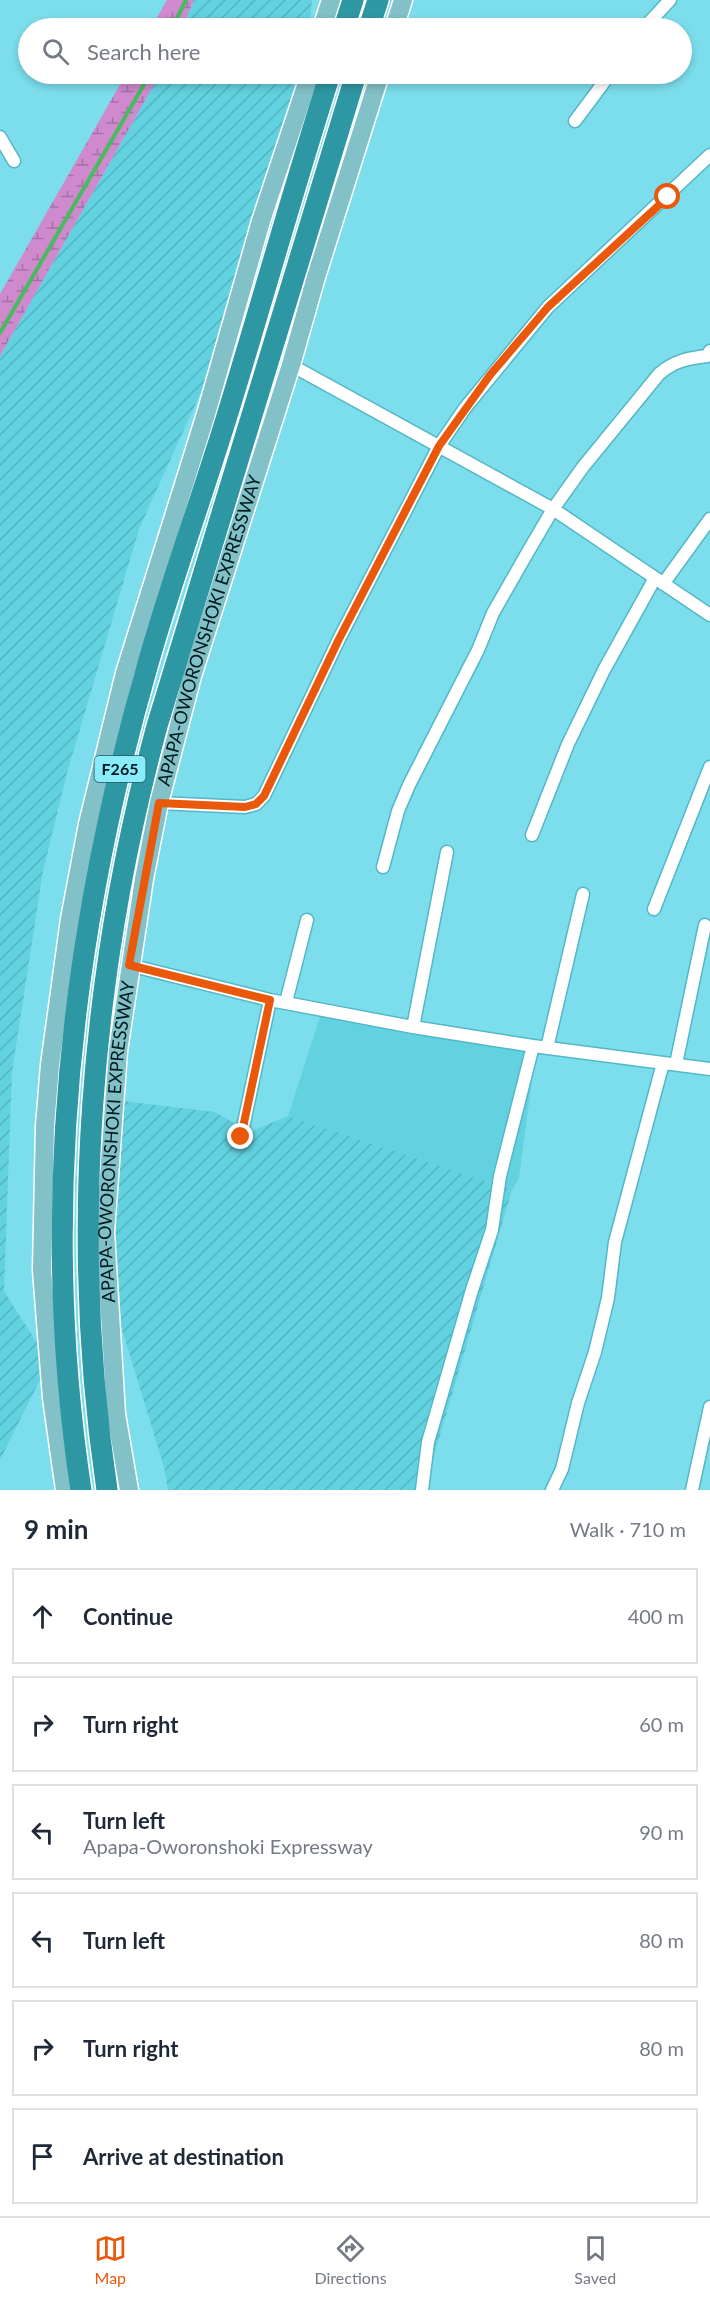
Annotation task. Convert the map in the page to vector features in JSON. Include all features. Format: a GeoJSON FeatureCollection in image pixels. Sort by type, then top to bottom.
{"type":"FeatureCollection","features":[{"type":"Feature","properties":{"kind":"highway"},"geometry":{"type":"LineString","coordinates":[[347,18],[353,0]]}},
{"type":"Feature","properties":{"kind":"highway"},"geometry":{"type":"LineString","coordinates":[[372,18],[378,0]]}},
{"type":"Feature","properties":{"kind":"highway","name":"F265"},"geometry":{"type":"LineString","coordinates":[[81,1490],[66,1360],[60,1246],[68,1087],[86,937],[100,854],[147,667],[226,418],[327,84]]}},
{"type":"Feature","properties":{"kind":"highway","name":"APAPA-OWORONSHOKI EXPRESSWAY"},"geometry":{"type":"LineString","coordinates":[[107,1490],[97,1420],[87,1280],[89,1145],[112,940],[142,782],[157,726],[353,84]]}},
{"type":"Feature","properties":{"kind":"main road"},"geometry":{"type":"LineString","coordinates":[[325,18],[331,0]]}},
{"type":"Feature","properties":{"kind":"main road"},"geometry":{"type":"LineString","coordinates":[[397,18],[403,0]]}},
{"type":"Feature","properties":{"kind":"main road"},"geometry":{"type":"LineString","coordinates":[[65,1490],[51,1388],[42,1270],[47,1106],[70,919],[90,813],[125,673],[206,414],[261,222],[307,84]]}},
{"type":"Feature","properties":{"kind":"main road","name":"APAPA-OWORONSHOKI EXPRESSWAY"},"geometry":{"type":"LineString","coordinates":[[129,1490],[116,1414],[105,1232],[110,1132],[129,965],[159,803],[192,676],[291,366],[316,277],[377,84]]}},
{"type":"Feature","properties":{"kind":"street"},"geometry":{"type":"LineString","coordinates":[[653,18],[670,0]]}},
{"type":"Feature","properties":{"kind":"street"},"geometry":{"type":"LineString","coordinates":[[575,121],[603,84]]}},
{"type":"Feature","properties":{"kind":"street"},"geometry":{"type":"LineString","coordinates":[[0,137],[14,161]]}},
{"type":"Feature","properties":{"kind":"street"},"geometry":{"type":"LineString","coordinates":[[159,803],[245,807],[256,804],[264,796],[339,639],[439,446],[490,375],[548,307],[710,155]]}},
{"type":"Feature","properties":{"kind":"street"},"geometry":{"type":"LineString","coordinates":[[383,867],[398,811],[409,785],[478,650],[493,614],[553,509],[659,374],[670,365],[688,358],[707,356],[710,351]]}},
{"type":"Feature","properties":{"kind":"street"},"geometry":{"type":"LineString","coordinates":[[291,366],[553,509],[710,615]]}},
{"type":"Feature","properties":{"kind":"street"},"geometry":{"type":"LineString","coordinates":[[532,835],[568,744],[604,670],[659,581],[710,519]]}},
{"type":"Feature","properties":{"kind":"street"},"geometry":{"type":"LineString","coordinates":[[654,909],[710,768]]}},
{"type":"Feature","properties":{"kind":"street"},"geometry":{"type":"LineString","coordinates":[[413,1027],[447,852]]}},
{"type":"Feature","properties":{"kind":"street"},"geometry":{"type":"LineString","coordinates":[[547,1048],[583,894]]}},
{"type":"Feature","properties":{"kind":"street"},"geometry":{"type":"LineString","coordinates":[[286,1002],[307,920]]}},
{"type":"Feature","properties":{"kind":"street"},"geometry":{"type":"LineString","coordinates":[[552,1490],[564,1461],[578,1403],[595,1352],[608,1298],[615,1242],[670,1063],[705,925]]}},
{"type":"Feature","properties":{"kind":"street"},"geometry":{"type":"LineString","coordinates":[[129,965],[270,1000],[413,1027],[547,1048],[710,1069]]}},
{"type":"Feature","properties":{"kind":"street"},"geometry":{"type":"LineString","coordinates":[[241,1137],[270,1000]]}},
{"type":"Feature","properties":{"kind":"street"},"geometry":{"type":"LineString","coordinates":[[422,1490],[428,1442],[472,1290],[492,1230],[500,1176],[533,1046]]}},
{"type":"Feature","properties":{"kind":"street"},"geometry":{"type":"LineString","coordinates":[[692,1490],[710,1407]]}},
{"type":"Feature","properties":{"kind":"shaded area"},"geometry":{"type":"Polygon","coordinates":[[[194,0],[312,0],[310,18],[186,18],[194,0]]]}},
{"type":"Feature","properties":{"kind":"shaded area"},"geometry":{"type":"Polygon","coordinates":[[[154,84],[301,84],[240,306],[139,529],[67,773],[43,871],[12,1072],[4,1291],[49,1362],[0,1460],[0,356],[154,84]]]}},
{"type":"Feature","properties":{"kind":"shaded area"},"geometry":{"type":"Polygon","coordinates":[[[324,1004],[537,1042],[519,1178],[512,1190],[288,1116],[324,1004]]]}},
{"type":"Feature","properties":{"kind":"shaded area"},"geometry":{"type":"Polygon","coordinates":[[[123,1101],[215,1112],[250,1132],[288,1116],[512,1190],[428,1476],[427,1490],[168,1490],[164,1467],[112,1297],[110,1184],[123,1101]]]}},
{"type":"Feature","properties":{"kind":"green space"},"geometry":{"type":"Polygon","coordinates":[[[167,0],[194,0],[186,18],[157,18],[167,0]]]}},
{"type":"Feature","properties":{"kind":"green space"},"geometry":{"type":"Polygon","coordinates":[[[120,84],[154,84],[0,356],[0,294],[120,84]]]}},
{"type":"Feature","properties":{"kind":"waterway"},"geometry":{"type":"LineString","coordinates":[[177,18],[186,0]]}},
{"type":"Feature","properties":{"kind":"waterway"},"geometry":{"type":"LineString","coordinates":[[0,333],[144,84]]}},
{"type":"Feature","properties":{"kind":"route"},"geometry":{"type":"LineString","coordinates":[[241,1137],[270,1000],[129,965],[159,803],[245,807],[256,804],[264,796],[293,730],[439,446],[490,375],[548,307],[668,197]]}}]}
